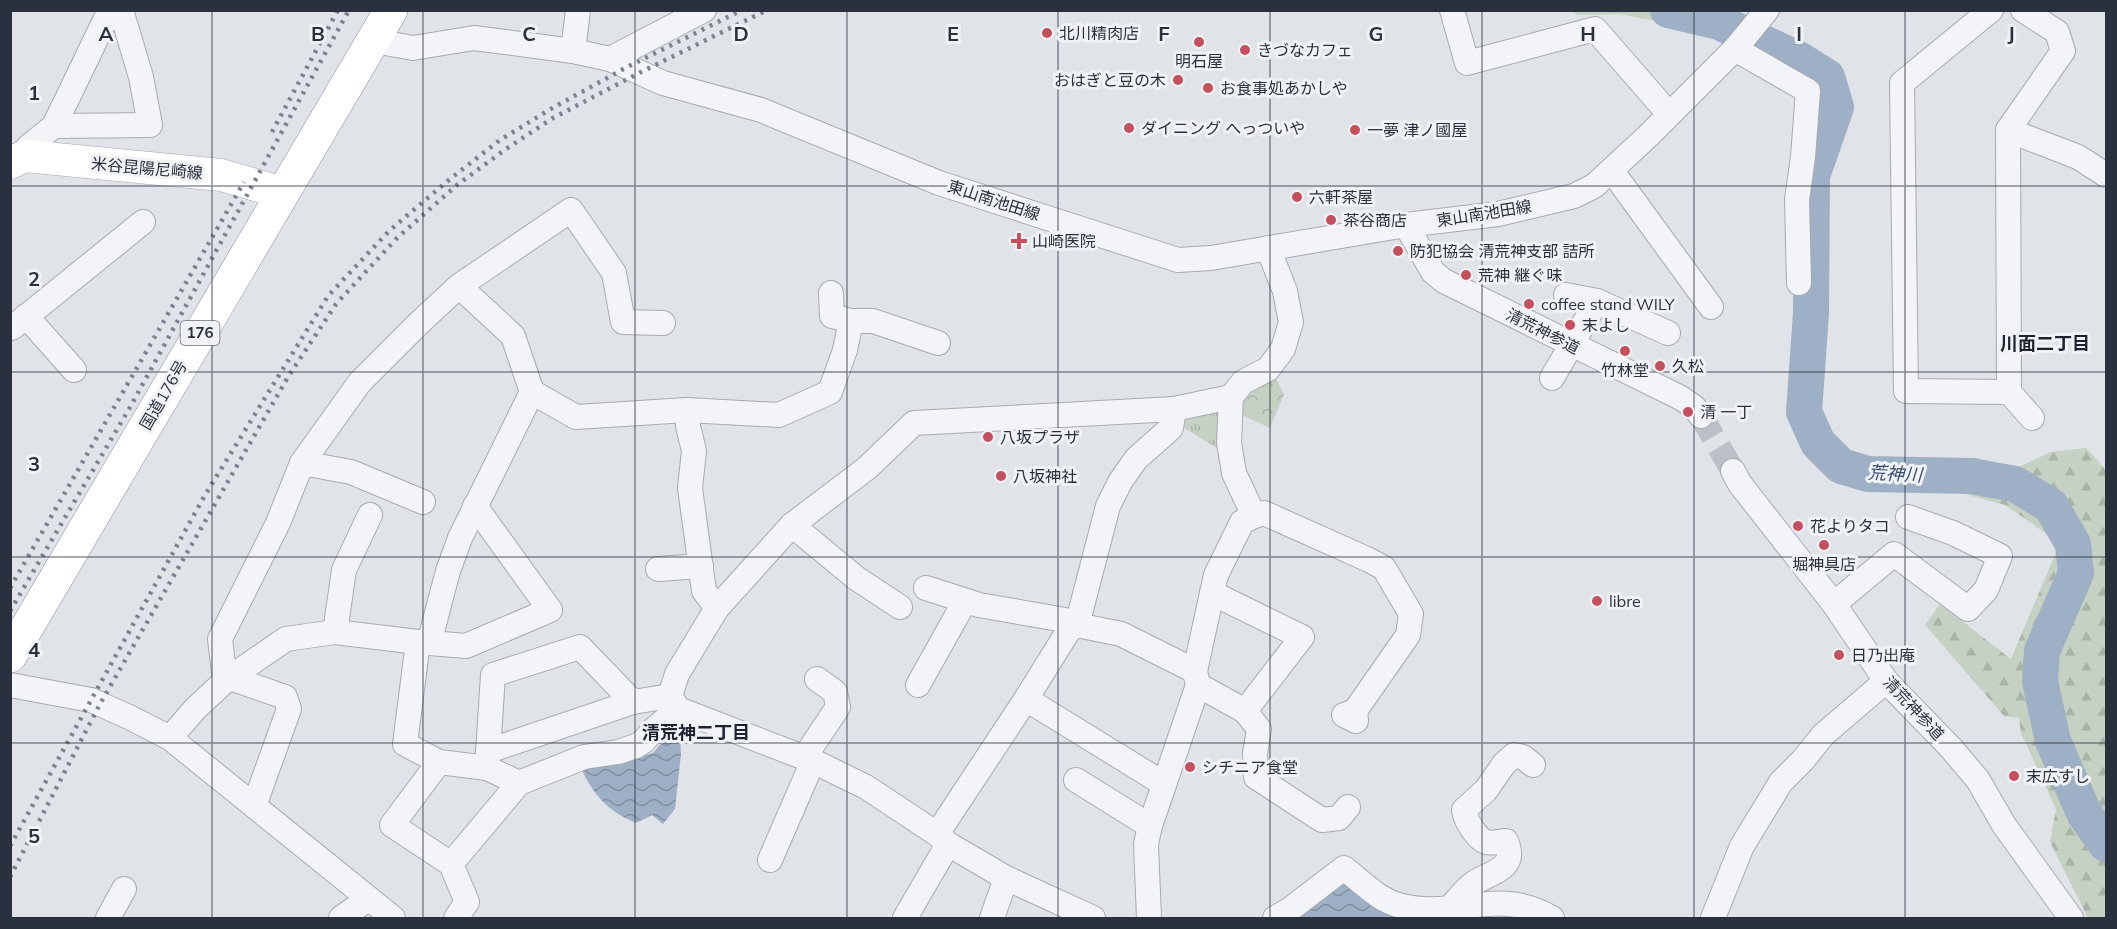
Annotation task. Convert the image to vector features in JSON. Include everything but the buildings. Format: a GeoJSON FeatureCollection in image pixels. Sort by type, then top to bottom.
{"type":"FeatureCollection","features":[{"type":"Feature","properties":{"kind":"highway","name":"国道176号"},"geometry":{"type":"LineString","coordinates":[[10,656],[375,41],[391,10]]}},
{"type":"Feature","properties":{"kind":"main road","name":"米谷昆陽尼崎線"},"geometry":{"type":"LineString","coordinates":[[17,159],[221,175],[283,193]]}},
{"type":"Feature","properties":{"kind":"street"},"geometry":{"type":"LineString","coordinates":[[17,159],[54,126],[110,10]]}},
{"type":"Feature","properties":{"kind":"street"},"geometry":{"type":"LineString","coordinates":[[54,126],[150,125],[141,77],[121,10]]}},
{"type":"Feature","properties":{"kind":"street"},"geometry":{"type":"LineString","coordinates":[[573,51],[578,10]]}},
{"type":"Feature","properties":{"kind":"street"},"geometry":{"type":"LineString","coordinates":[[610,59],[704,10]]}},
{"type":"Feature","properties":{"kind":"street"},"geometry":{"type":"LineString","coordinates":[[1452,10],[1467,63],[1595,29],[1669,114]]}},
{"type":"Feature","properties":{"kind":"street"},"geometry":{"type":"LineString","coordinates":[[1991,10],[1902,83],[1906,391],[2009,392]]}},
{"type":"Feature","properties":{"kind":"street"},"geometry":{"type":"LineString","coordinates":[[2023,10],[2057,32],[2063,51],[2007,130],[2009,392],[2032,417]]}},
{"type":"Feature","properties":{"kind":"street","name":"東山南池田線"},"geometry":{"type":"LineString","coordinates":[[375,41],[413,48],[474,38],[573,51],[610,59],[663,82],[761,110],[939,183],[1178,260],[1211,258],[1406,225],[1498,214],[1574,196],[1594,186],[1612,171],[1738,46],[1762,15]]}},
{"type":"Feature","properties":{"kind":"street"},"geometry":{"type":"LineString","coordinates":[[1738,46],[1808,91],[1797,200],[1799,283]]}},
{"type":"Feature","properties":{"kind":"street"},"geometry":{"type":"LineString","coordinates":[[2007,130],[2078,157],[2106,175]]}},
{"type":"Feature","properties":{"kind":"street"},"geometry":{"type":"LineString","coordinates":[[1612,171],[1711,307]]}},
{"type":"Feature","properties":{"kind":"street"},"geometry":{"type":"LineString","coordinates":[[227,679],[220,639],[278,523],[302,463],[360,382],[459,286],[571,210],[614,273],[623,322],[663,323]]}},
{"type":"Feature","properties":{"kind":"street"},"geometry":{"type":"LineString","coordinates":[[74,370],[18,321],[143,222]]}},
{"type":"Feature","properties":{"kind":"street","name":"清荒神参道"},"geometry":{"type":"LineString","coordinates":[[1406,225],[1433,272],[1444,281],[1681,398],[1694,407],[1701,416]]}},
{"type":"Feature","properties":{"kind":"street"},"geometry":{"type":"LineString","coordinates":[[1254,516],[1234,473],[1229,443],[1231,398],[1243,382],[1268,369],[1283,349],[1291,322],[1285,291],[1268,248]]}},
{"type":"Feature","properties":{"kind":"street"},"geometry":{"type":"LineString","coordinates":[[459,286],[513,336],[532,392],[576,417],[687,410],[779,415],[830,392],[845,350],[850,321]]}},
{"type":"Feature","properties":{"kind":"street"},"geometry":{"type":"LineString","coordinates":[[831,293],[832,316],[850,321],[873,321],[938,343]]}},
{"type":"Feature","properties":{"kind":"street"},"geometry":{"type":"LineString","coordinates":[[1566,295],[1597,301],[1668,333]]}},
{"type":"Feature","properties":{"kind":"street"},"geometry":{"type":"LineString","coordinates":[[1552,378],[1597,301]]}},
{"type":"Feature","properties":{"kind":"street"},"geometry":{"type":"LineString","coordinates":[[532,392],[475,506],[448,571],[423,643],[405,744],[439,762],[488,759],[633,702],[674,703],[866,787],[942,839],[1006,878],[1093,918]]}},
{"type":"Feature","properties":{"kind":"street"},"geometry":{"type":"LineString","coordinates":[[451,864],[519,783],[584,757],[618,752],[644,741],[674,703],[676,674],[717,608],[792,525],[867,468],[914,423],[1174,409],[1231,398]]}},
{"type":"Feature","properties":{"kind":"street"},"geometry":{"type":"LineString","coordinates":[[905,918],[942,839],[1069,630],[1077,625],[1108,506],[1120,482],[1136,459],[1171,428],[1174,409]]}},
{"type":"Feature","properties":{"kind":"street"},"geometry":{"type":"LineString","coordinates":[[687,410],[694,451],[690,488],[704,591],[717,608]]}},
{"type":"Feature","properties":{"kind":"street"},"geometry":{"type":"LineString","coordinates":[[302,463],[351,472],[423,502]]}},
{"type":"Feature","properties":{"kind":"street","name":"清荒神参道"},"geometry":{"type":"LineString","coordinates":[[1733,471],[1740,484],[1834,604],[1886,681],[1951,748],[1978,780],[2004,825],[2071,918]]}},
{"type":"Feature","properties":{"kind":"street"},"geometry":{"type":"LineString","coordinates":[[170,738],[195,709],[227,679],[286,639],[335,632],[466,646],[550,610],[475,506]]}},
{"type":"Feature","properties":{"kind":"street"},"geometry":{"type":"LineString","coordinates":[[1149,918],[1146,844],[1150,826],[1196,678],[1216,575],[1242,522],[1264,513],[1384,568],[1411,614],[1408,635],[1355,711]]}},
{"type":"Feature","properties":{"kind":"street"},"geometry":{"type":"LineString","coordinates":[[335,632],[344,570],[370,515]]}},
{"type":"Feature","properties":{"kind":"street"},"geometry":{"type":"LineString","coordinates":[[1834,604],[1894,554],[1968,609],[1986,590],[2000,556],[1953,532],[1908,517]]}},
{"type":"Feature","properties":{"kind":"street"},"geometry":{"type":"LineString","coordinates":[[792,525],[856,578],[900,607]]}},
{"type":"Feature","properties":{"kind":"street"},"geometry":{"type":"LineString","coordinates":[[658,569],[701,566]]}},
{"type":"Feature","properties":{"kind":"street"},"geometry":{"type":"LineString","coordinates":[[926,588],[980,605],[1065,620],[1077,625],[1121,634],[1196,678],[1245,711],[1259,729],[1255,753],[1256,777],[1322,819],[1339,818],[1348,807]]}},
{"type":"Feature","properties":{"kind":"street"},"geometry":{"type":"LineString","coordinates":[[1212,593],[1302,637],[1245,711]]}},
{"type":"Feature","properties":{"kind":"street"},"geometry":{"type":"LineString","coordinates":[[918,686],[965,601]]}},
{"type":"Feature","properties":{"kind":"street"},"geometry":{"type":"LineString","coordinates":[[488,759],[493,675],[580,647],[633,702]]}},
{"type":"Feature","properties":{"kind":"street"},"geometry":{"type":"LineString","coordinates":[[227,679],[285,697],[289,709],[254,806]]}},
{"type":"Feature","properties":{"kind":"street"},"geometry":{"type":"LineString","coordinates":[[770,860],[808,760],[838,707],[835,692],[817,679]]}},
{"type":"Feature","properties":{"kind":"street"},"geometry":{"type":"LineString","coordinates":[[1713,918],[1742,846],[1781,782],[1823,735],[1886,681]]}},
{"type":"Feature","properties":{"kind":"street"},"geometry":{"type":"LineString","coordinates":[[10,684],[91,700],[170,738],[393,918]]}},
{"type":"Feature","properties":{"kind":"street"},"geometry":{"type":"LineString","coordinates":[[1026,699],[1164,784]]}},
{"type":"Feature","properties":{"kind":"street"},"geometry":{"type":"LineString","coordinates":[[1451,907],[1472,884],[1504,867],[1510,855],[1506,841],[1488,843],[1483,840],[1467,821],[1464,810],[1486,790],[1504,764],[1514,755],[1523,757],[1533,765]]}},
{"type":"Feature","properties":{"kind":"street"},"geometry":{"type":"LineString","coordinates":[[488,759],[519,783]]}},
{"type":"Feature","properties":{"kind":"street"},"geometry":{"type":"LineString","coordinates":[[439,762],[392,825],[451,864],[465,892],[467,902],[456,918]]}},
{"type":"Feature","properties":{"kind":"street"},"geometry":{"type":"LineString","coordinates":[[1076,780],[1150,826]]}},
{"type":"Feature","properties":{"kind":"street"},"geometry":{"type":"LineString","coordinates":[[1275,918],[1289,910],[1344,867],[1379,896],[1400,906],[1427,909],[1500,902],[1527,907],[1552,918]]}},
{"type":"Feature","properties":{"kind":"street"},"geometry":{"type":"LineString","coordinates":[[993,918],[1006,878]]}},
{"type":"Feature","properties":{"kind":"street"},"geometry":{"type":"LineString","coordinates":[[108,918],[124,889]]}},
{"type":"Feature","properties":{"kind":"street"},"geometry":{"type":"LineString","coordinates":[[341,918],[368,899]]}},
{"type":"Feature","properties":{"kind":"green space"},"geometry":{"type":"Polygon","coordinates":[[[1572,11],[1712,11],[1712,15],[1673,24],[1619,14],[1578,15],[1572,11]]]}},
{"type":"Feature","properties":{"kind":"green space"},"geometry":{"type":"Polygon","coordinates":[[[1275,377],[1284,394],[1270,428],[1238,413],[1246,396],[1275,377]]]}},
{"type":"Feature","properties":{"kind":"green space"},"geometry":{"type":"Polygon","coordinates":[[[1218,409],[1223,413],[1220,450],[1181,426],[1182,418],[1218,409]]]}},
{"type":"Feature","properties":{"kind":"green space"},"geometry":{"type":"Polygon","coordinates":[[[2086,448],[2106,470],[2106,918],[2088,918],[2050,842],[2056,809],[2021,733],[2019,718],[2004,716],[1925,625],[1940,604],[2011,659],[2060,543],[2005,505],[1958,492],[1957,465],[1974,457],[2014,469],[2051,452],[2086,448]]]}},
{"type":"Feature","properties":{"kind":"water"},"geometry":{"type":"Polygon","coordinates":[[[680,732],[681,754],[675,809],[663,824],[652,815],[636,823],[618,814],[597,794],[581,768],[619,762],[653,753],[664,740],[680,732]]]}},
{"type":"Feature","properties":{"kind":"water"},"geometry":{"type":"Polygon","coordinates":[[[1340,883],[1346,884],[1376,904],[1404,918],[1298,918],[1298,914],[1340,883]]]}},
{"type":"Feature","properties":{"kind":"waterway","name":"荒神川"},"geometry":{"type":"LineString","coordinates":[[1668,10],[1719,22],[1800,60],[1827,77],[1836,107],[1812,176],[1811,313],[1804,412],[1818,443],[1841,466],[1868,474],[1971,476],[2015,484],[2051,506],[2073,544],[2076,573],[2042,651],[2040,681],[2053,741],[2084,813],[2106,844]]}},
{"type":"Feature","properties":{"kind":"tunnel"},"geometry":{"type":"LineString","coordinates":[[1701,416],[1733,471]]}},
{"type":"Feature","properties":{"kind":"railway"},"geometry":{"type":"LineString","coordinates":[[272,132],[338,10]]}},
{"type":"Feature","properties":{"kind":"railway"},"geometry":{"type":"LineString","coordinates":[[10,611],[129,409],[349,10]]}},
{"type":"Feature","properties":{"kind":"railway"},"geometry":{"type":"LineString","coordinates":[[10,846],[205,495],[328,296],[389,231],[500,140],[627,67],[742,10]]}},
{"type":"Feature","properties":{"kind":"railway"},"geometry":{"type":"LineString","coordinates":[[10,877],[100,704],[288,377],[336,304],[397,238],[457,185],[506,149],[553,118],[767,10]]}},
{"type":"Feature","properties":{"kind":"railway"},"geometry":{"type":"LineString","coordinates":[[10,588],[244,182]]}},
{"type":"Feature","properties":{"kind":"place","name":"北川精肉店"},"geometry":{"type":"Point","coordinates":[1047,33]}},
{"type":"Feature","properties":{"kind":"place","name":"明石屋"},"geometry":{"type":"Point","coordinates":[1199,42]}},
{"type":"Feature","properties":{"kind":"place","name":"きづなカフェ"},"geometry":{"type":"Point","coordinates":[1245,50]}},
{"type":"Feature","properties":{"kind":"place","name":"おはぎと豆の木"},"geometry":{"type":"Point","coordinates":[1178,80]}},
{"type":"Feature","properties":{"kind":"place","name":"お食事処あかしや"},"geometry":{"type":"Point","coordinates":[1208,88]}},
{"type":"Feature","properties":{"kind":"place","name":"ダイニング へっついや"},"geometry":{"type":"Point","coordinates":[1129,128]}},
{"type":"Feature","properties":{"kind":"place","name":"一夢 津ノ國屋"},"geometry":{"type":"Point","coordinates":[1355,130]}},
{"type":"Feature","properties":{"kind":"place","name":"六軒茶屋"},"geometry":{"type":"Point","coordinates":[1297,197]}},
{"type":"Feature","properties":{"kind":"place","name":"茶谷商店"},"geometry":{"type":"Point","coordinates":[1331,220]}},
{"type":"Feature","properties":{"kind":"place","name":"山崎医院"},"geometry":{"type":"Point","coordinates":[1019,241]}},
{"type":"Feature","properties":{"kind":"place","name":"防犯協会 清荒神支部 詰所"},"geometry":{"type":"Point","coordinates":[1398,251]}},
{"type":"Feature","properties":{"kind":"place","name":"荒神 継ぐ味"},"geometry":{"type":"Point","coordinates":[1466,275]}},
{"type":"Feature","properties":{"kind":"place","name":"coffee stand WILY"},"geometry":{"type":"Point","coordinates":[1529,304]}},
{"type":"Feature","properties":{"kind":"place","name":"末よし"},"geometry":{"type":"Point","coordinates":[1570,325]}},
{"type":"Feature","properties":{"kind":"place","name":"竹林堂"},"geometry":{"type":"Point","coordinates":[1625,351]}},
{"type":"Feature","properties":{"kind":"place","name":"久松"},"geometry":{"type":"Point","coordinates":[1660,366]}},
{"type":"Feature","properties":{"kind":"place","name":"清 一丁"},"geometry":{"type":"Point","coordinates":[1688,412]}},
{"type":"Feature","properties":{"kind":"place","name":"八坂プラザ"},"geometry":{"type":"Point","coordinates":[988,437]}},
{"type":"Feature","properties":{"kind":"place","name":"八坂神社"},"geometry":{"type":"Point","coordinates":[1001,476]}},
{"type":"Feature","properties":{"kind":"place","name":"花よりタコ"},"geometry":{"type":"Point","coordinates":[1798,526]}},
{"type":"Feature","properties":{"kind":"place","name":"堀神具店"},"geometry":{"type":"Point","coordinates":[1824,545]}},
{"type":"Feature","properties":{"kind":"place","name":"libre"},"geometry":{"type":"Point","coordinates":[1597,601]}},
{"type":"Feature","properties":{"kind":"place","name":"日乃出庵"},"geometry":{"type":"Point","coordinates":[1839,655]}},
{"type":"Feature","properties":{"kind":"place","name":"シチニア食堂"},"geometry":{"type":"Point","coordinates":[1190,767]}},
{"type":"Feature","properties":{"kind":"place","name":"末広すし"},"geometry":{"type":"Point","coordinates":[2014,776]}},
{"type":"Feature","properties":{"kind":"district","name":"川面二丁目"},"geometry":{"type":"Point","coordinates":[2045,344]}},
{"type":"Feature","properties":{"kind":"district","name":"清荒神二丁目"},"geometry":{"type":"Point","coordinates":[696,733]}}]}
